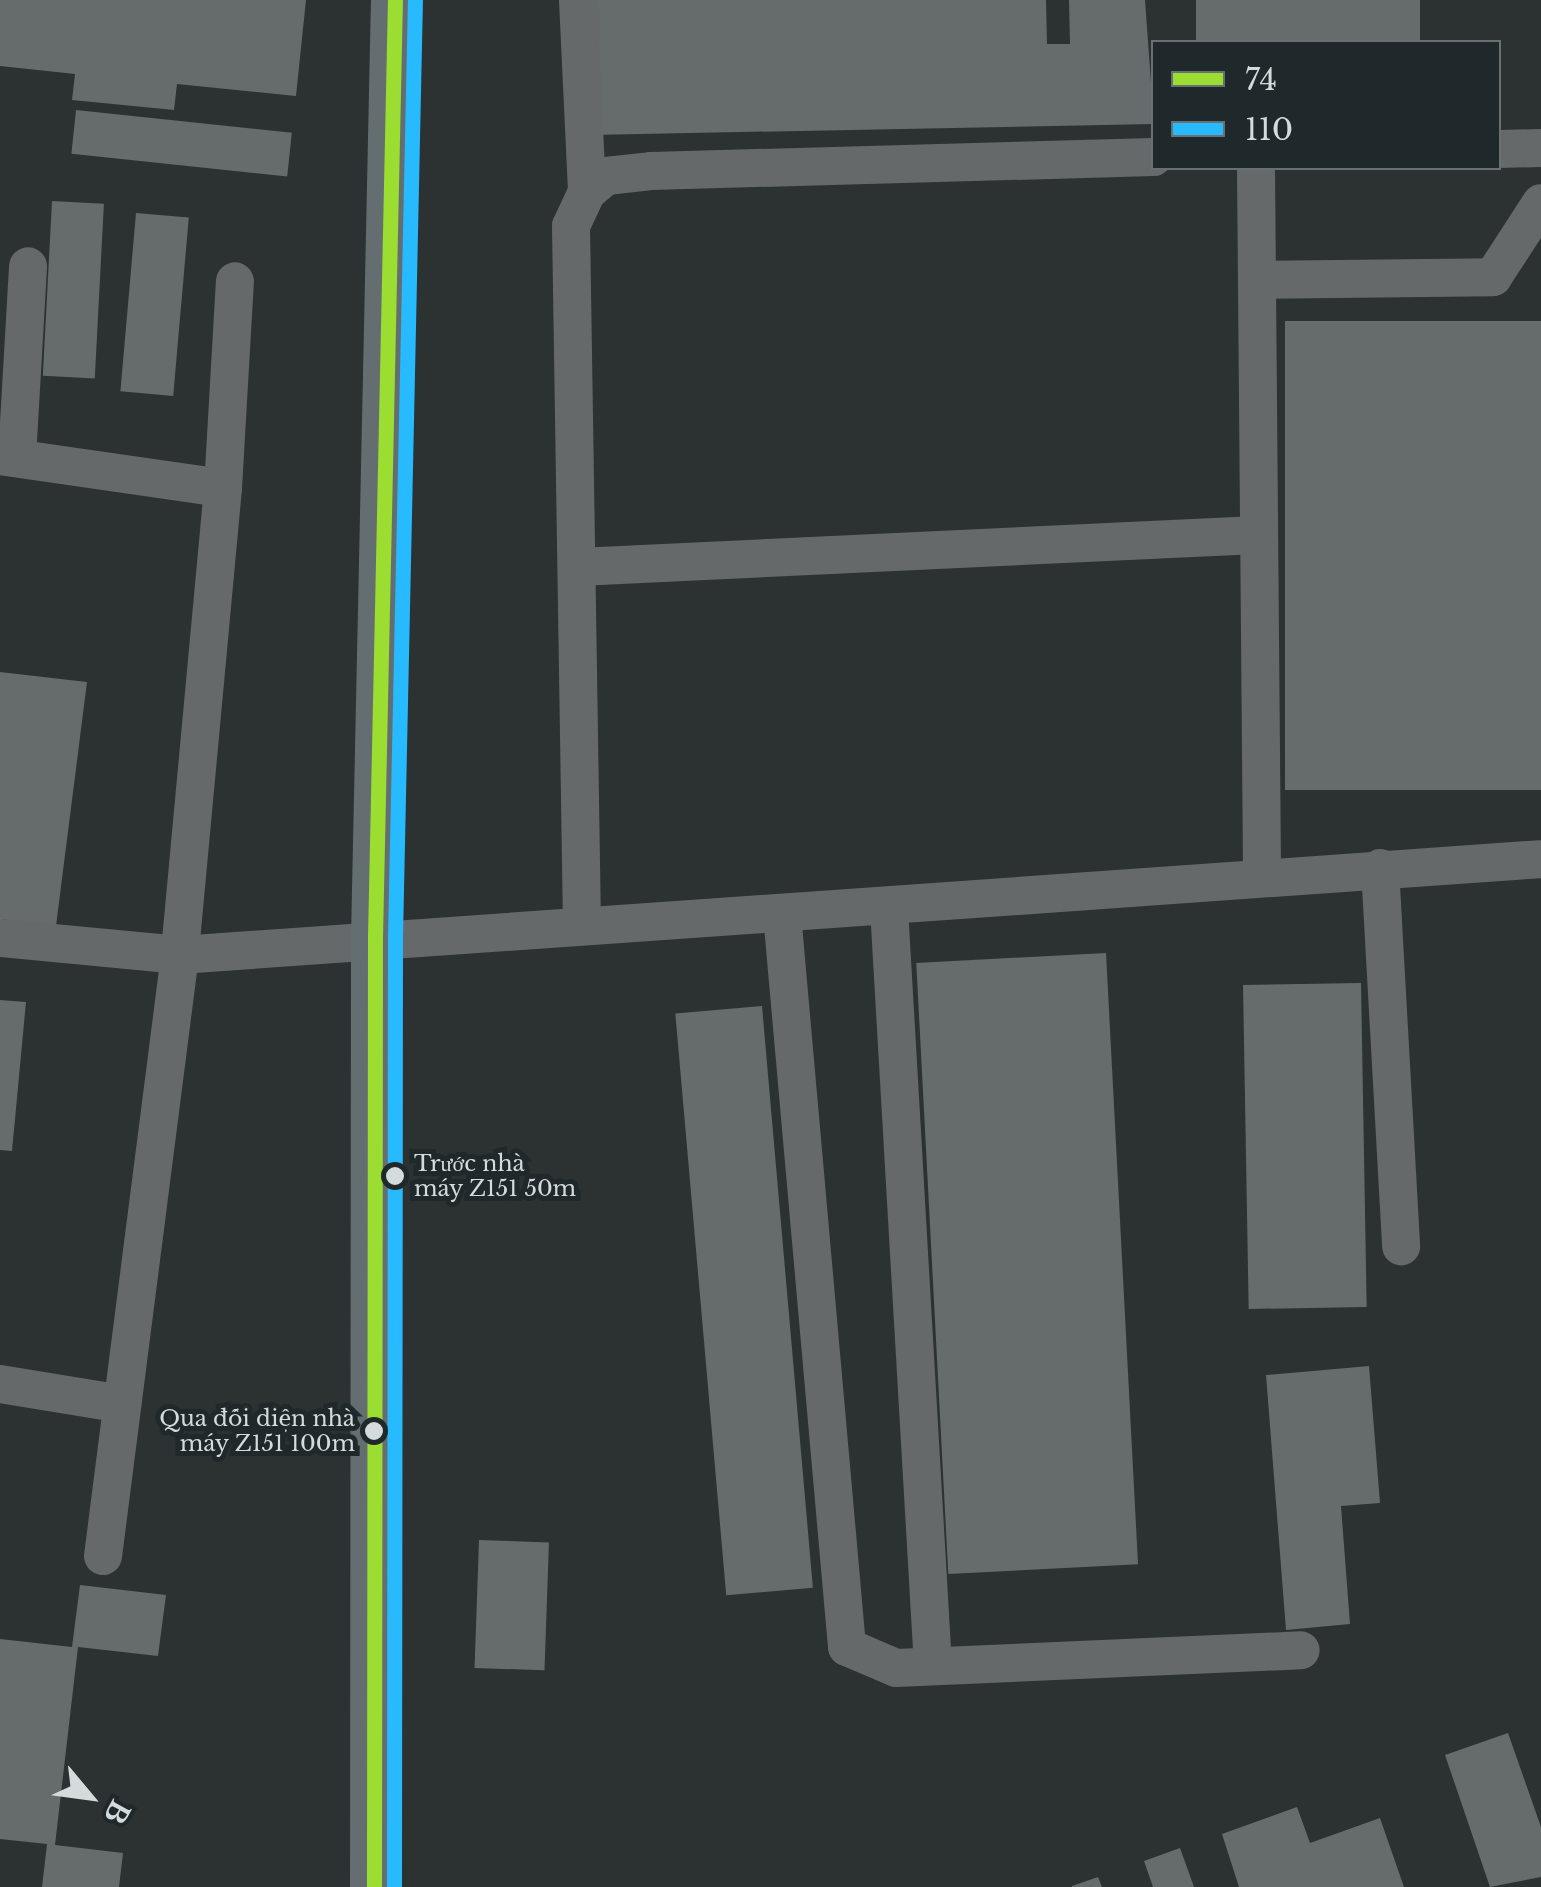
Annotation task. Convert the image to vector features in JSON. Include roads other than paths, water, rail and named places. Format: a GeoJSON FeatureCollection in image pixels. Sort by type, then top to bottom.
{"type":"FeatureCollection","features":[{"type":"Feature","properties":{"kind":"main road"},"geometry":{"type":"LineString","coordinates":[[374,1887],[374,937],[395,0]]}},
{"type":"Feature","properties":{"kind":"lane"},"geometry":{"type":"LineString","coordinates":[[578,0],[587,192]]}},
{"type":"Feature","properties":{"kind":"lane"},"geometry":{"type":"LineString","coordinates":[[1501,148],[1541,148]]}},
{"type":"Feature","properties":{"kind":"lane"},"geometry":{"type":"LineString","coordinates":[[582,926],[572,226],[587,192],[606,176],[651,171],[1151,158]]}},
{"type":"Feature","properties":{"kind":"lane"},"geometry":{"type":"LineString","coordinates":[[1256,170],[1262,873]]}},
{"type":"Feature","properties":{"kind":"lane"},"geometry":{"type":"LineString","coordinates":[[1258,280],[1494,277],[1541,202]]}},
{"type":"Feature","properties":{"kind":"lane"},"geometry":{"type":"LineString","coordinates":[[28,266],[8,457],[224,488]]}},
{"type":"Feature","properties":{"kind":"lane"},"geometry":{"type":"LineString","coordinates":[[103,1556],[180,955],[224,488],[235,281]]}},
{"type":"Feature","properties":{"kind":"lane"},"geometry":{"type":"LineString","coordinates":[[578,567],[1258,534]]}},
{"type":"Feature","properties":{"kind":"lane"},"geometry":{"type":"LineString","coordinates":[[0,938],[180,955],[374,937],[889,908],[1262,873],[1541,860]]}},
{"type":"Feature","properties":{"kind":"lane"},"geometry":{"type":"LineString","coordinates":[[1380,868],[1401,1246]]}},
{"type":"Feature","properties":{"kind":"lane"},"geometry":{"type":"LineString","coordinates":[[889,908],[933,1666]]}},
{"type":"Feature","properties":{"kind":"lane"},"geometry":{"type":"LineString","coordinates":[[782,914],[847,1647],[878,1667],[1301,1650]]}},
{"type":"Feature","properties":{"kind":"lane"},"geometry":{"type":"LineString","coordinates":[[0,1384],[122,1404]]}},
{"type":"Feature","properties":{"kind":"place","name":"Trước nhà máy Z151 50m"},"geometry":{"type":"Point","coordinates":[395,1176]}},
{"type":"Feature","properties":{"kind":"place","name":"Qua đối diện nhà máy Z151 100m"},"geometry":{"type":"Point","coordinates":[374,1431]}}]}
